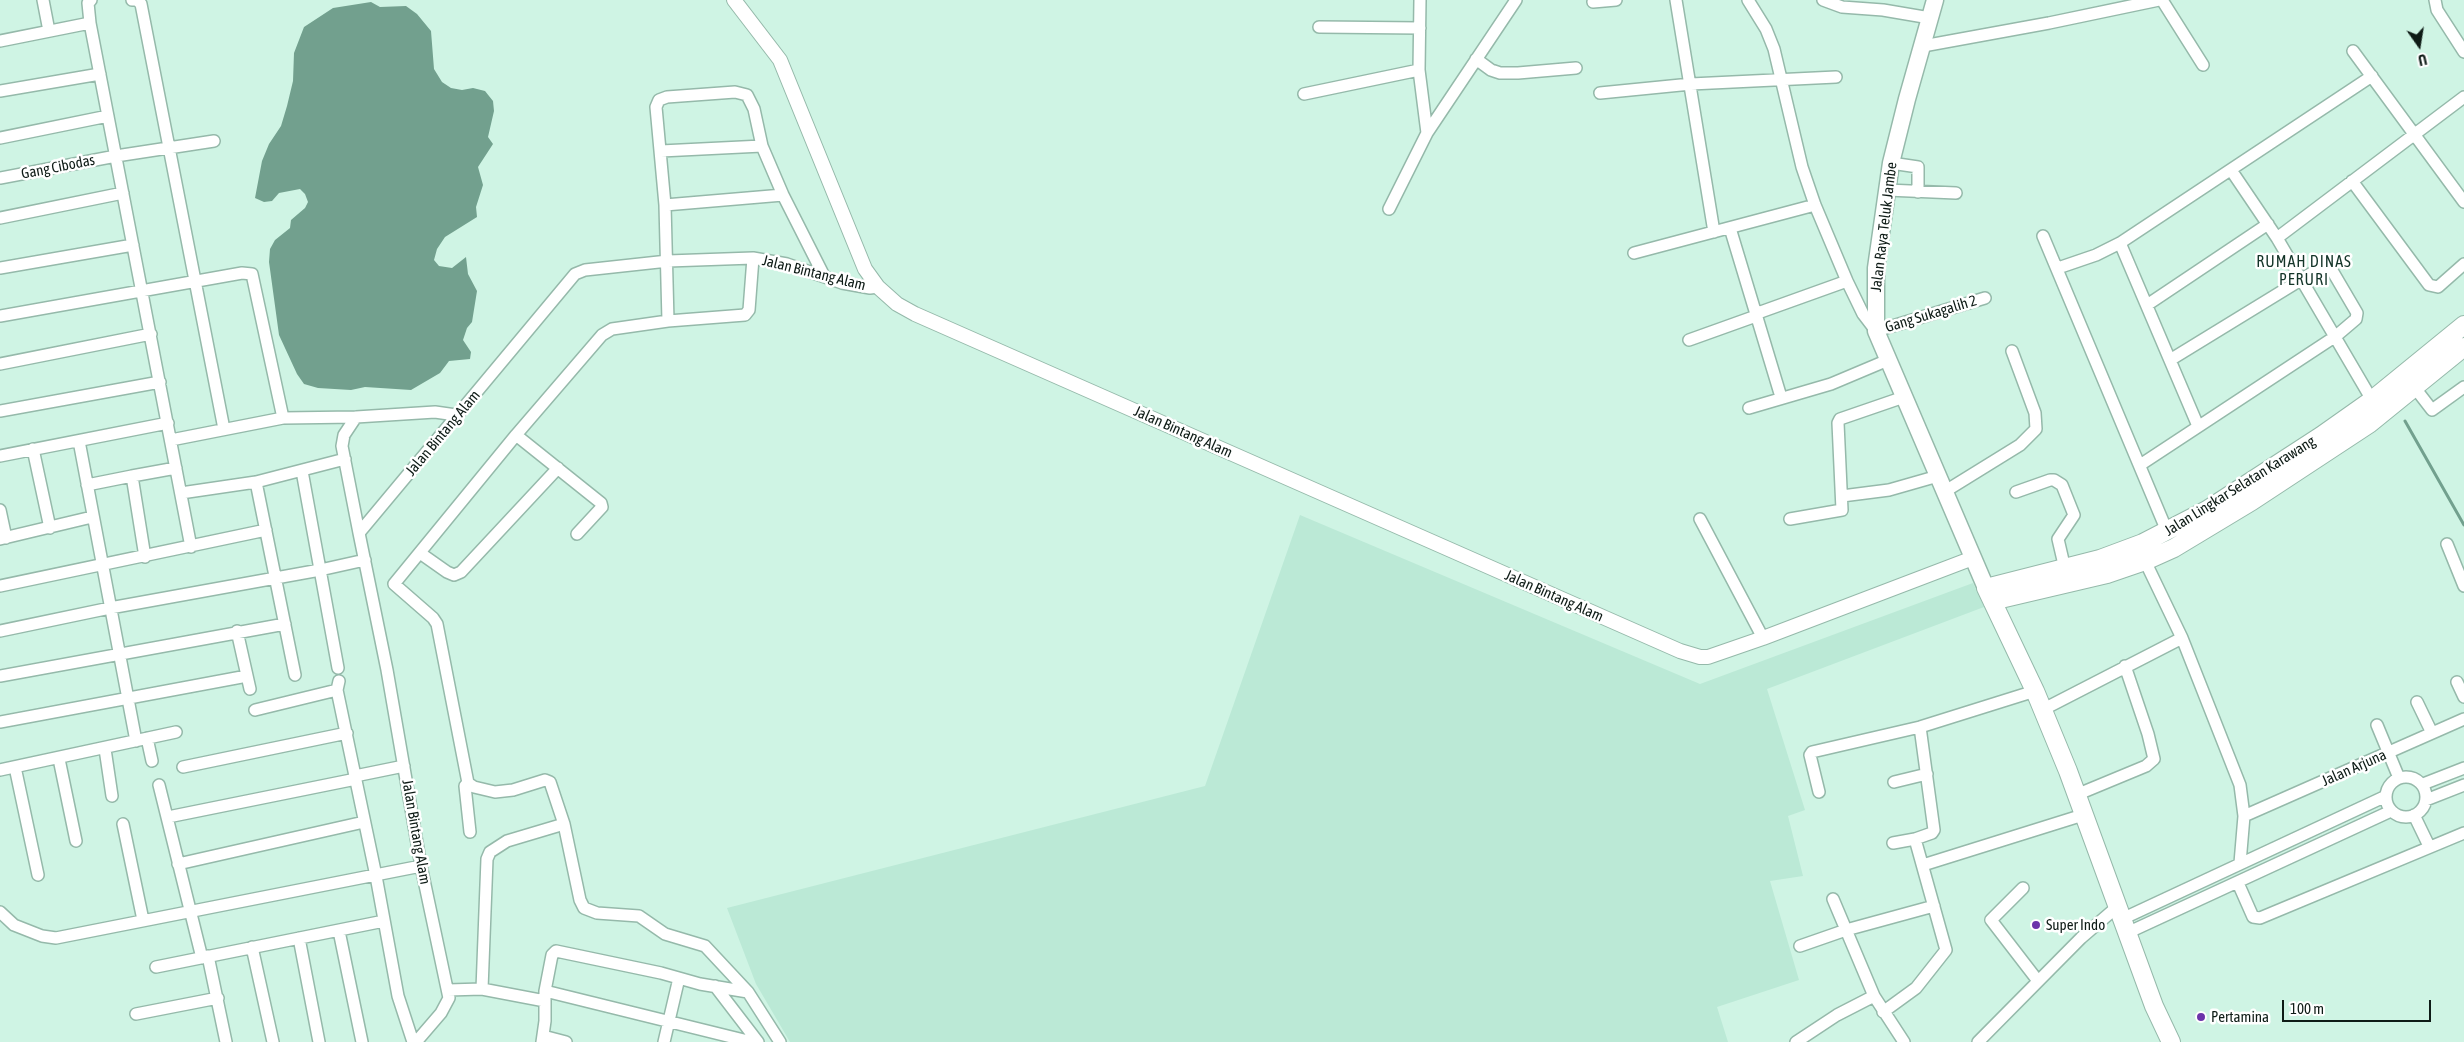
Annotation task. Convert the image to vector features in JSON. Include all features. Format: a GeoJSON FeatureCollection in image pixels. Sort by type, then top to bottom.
{"type":"FeatureCollection","features":[{"type":"Feature","properties":{"kind":"main road","name":"Jalan Raya Teluk Jambe"},"geometry":{"type":"LineString","coordinates":[[1935,0],[1891,163],[1875,285],[1876,331],[1989,594]]}},
{"type":"Feature","properties":{"kind":"main road","name":"Jalan Lingkar Selatan Karawang"},"geometry":{"type":"LineString","coordinates":[[1989,594],[2072,583],[2145,561],[2169,533],[2268,472],[2464,325]]}},
{"type":"Feature","properties":{"kind":"main road","name":"Jalan Lingkar Selatan Karawang"},"geometry":{"type":"LineString","coordinates":[[1989,594],[2169,533],[2305,468],[2369,424],[2464,347]]}},
{"type":"Feature","properties":{"kind":"main road"},"geometry":{"type":"LineString","coordinates":[[1989,594],[2035,691],[2084,815],[2154,1006],[2170,1042]]}},
{"type":"Feature","properties":{"kind":"street"},"geometry":{"type":"LineString","coordinates":[[43,0],[49,31]]}},
{"type":"Feature","properties":{"kind":"street"},"geometry":{"type":"LineString","coordinates":[[91,0],[88,3],[90,23],[191,547]]}},
{"type":"Feature","properties":{"kind":"street"},"geometry":{"type":"LineString","coordinates":[[132,0],[137,0],[141,4],[224,429]]}},
{"type":"Feature","properties":{"kind":"street"},"geometry":{"type":"LineString","coordinates":[[734,0],[780,60],[855,249],[878,287]]}},
{"type":"Feature","properties":{"kind":"street"},"geometry":{"type":"LineString","coordinates":[[1420,0],[1419,70],[1427,133]]}},
{"type":"Feature","properties":{"kind":"street"},"geometry":{"type":"LineString","coordinates":[[1389,209],[1427,133],[1516,0]]}},
{"type":"Feature","properties":{"kind":"street"},"geometry":{"type":"LineString","coordinates":[[1593,2],[1616,0]]}},
{"type":"Feature","properties":{"kind":"street"},"geometry":{"type":"LineString","coordinates":[[1676,0],[1714,232]]}},
{"type":"Feature","properties":{"kind":"street"},"geometry":{"type":"LineString","coordinates":[[1748,0],[1768,34],[1802,167],[1815,205],[1847,282],[1863,314],[1876,331]]}},
{"type":"Feature","properties":{"kind":"street"},"geometry":{"type":"LineString","coordinates":[[1823,0],[1842,7],[1883,10],[1930,18]]}},
{"type":"Feature","properties":{"kind":"street"},"geometry":{"type":"LineString","coordinates":[[1923,46],[2160,0],[2203,65]]}},
{"type":"Feature","properties":{"kind":"street"},"geometry":{"type":"LineString","coordinates":[[2435,0],[2437,10],[2464,52]]}},
{"type":"Feature","properties":{"kind":"street"},"geometry":{"type":"LineString","coordinates":[[0,41],[90,23]]}},
{"type":"Feature","properties":{"kind":"street"},"geometry":{"type":"LineString","coordinates":[[1319,27],[1420,28]]}},
{"type":"Feature","properties":{"kind":"street"},"geometry":{"type":"LineString","coordinates":[[2353,50],[2464,202]]}},
{"type":"Feature","properties":{"kind":"street"},"geometry":{"type":"LineString","coordinates":[[1476,59],[1491,70],[1500,72],[1518,73],[1576,68]]}},
{"type":"Feature","properties":{"kind":"street"},"geometry":{"type":"LineString","coordinates":[[1304,94],[1419,70]]}},
{"type":"Feature","properties":{"kind":"street"},"geometry":{"type":"LineString","coordinates":[[0,92],[100,74]]}},
{"type":"Feature","properties":{"kind":"street"},"geometry":{"type":"LineString","coordinates":[[2058,268],[2120,243],[2372,76]]}},
{"type":"Feature","properties":{"kind":"street"},"geometry":{"type":"LineString","coordinates":[[1600,94],[1691,84],[1836,77]]}},
{"type":"Feature","properties":{"kind":"street"},"geometry":{"type":"LineString","coordinates":[[668,321],[668,261],[661,151],[656,107],[662,98],[735,92],[747,96],[751,101],[762,146],[783,195],[824,276]]}},
{"type":"Feature","properties":{"kind":"street"},"geometry":{"type":"LineString","coordinates":[[2277,238],[2464,97]]}},
{"type":"Feature","properties":{"kind":"street"},"geometry":{"type":"LineString","coordinates":[[0,138],[108,116]]}},
{"type":"Feature","properties":{"kind":"street","name":"Gang Cibodas"},"geometry":{"type":"LineString","coordinates":[[0,178],[116,156],[214,141]]}},
{"type":"Feature","properties":{"kind":"street"},"geometry":{"type":"LineString","coordinates":[[661,151],[762,146]]}},
{"type":"Feature","properties":{"kind":"street"},"geometry":{"type":"LineString","coordinates":[[1891,163],[1918,166],[1918,192]]}},
{"type":"Feature","properties":{"kind":"street"},"geometry":{"type":"LineString","coordinates":[[2231,170],[2277,238],[2370,396],[2464,315]]}},
{"type":"Feature","properties":{"kind":"street"},"geometry":{"type":"LineString","coordinates":[[2352,181],[2429,286],[2438,287],[2464,264]]}},
{"type":"Feature","properties":{"kind":"street"},"geometry":{"type":"LineString","coordinates":[[1887,190],[1956,193]]}},
{"type":"Feature","properties":{"kind":"street"},"geometry":{"type":"LineString","coordinates":[[0,218],[123,193]]}},
{"type":"Feature","properties":{"kind":"street"},"geometry":{"type":"LineString","coordinates":[[664,205],[783,195]]}},
{"type":"Feature","properties":{"kind":"street"},"geometry":{"type":"LineString","coordinates":[[1634,254],[1815,205]]}},
{"type":"Feature","properties":{"kind":"street"},"geometry":{"type":"LineString","coordinates":[[2148,305],[2268,224]]}},
{"type":"Feature","properties":{"kind":"street"},"geometry":{"type":"LineString","coordinates":[[1730,228],[1781,397]]}},
{"type":"Feature","properties":{"kind":"street"},"geometry":{"type":"LineString","coordinates":[[2043,236],[2169,533]]}},
{"type":"Feature","properties":{"kind":"street"},"geometry":{"type":"LineString","coordinates":[[2120,243],[2198,426]]}},
{"type":"Feature","properties":{"kind":"street"},"geometry":{"type":"LineString","coordinates":[[0,268],[133,245]]}},
{"type":"Feature","properties":{"kind":"street"},"geometry":{"type":"LineString","coordinates":[[753,258],[749,310],[745,315],[668,321],[612,329],[602,335],[516,435],[394,584],[434,620],[468,783],[474,788],[495,792],[513,790],[545,780],[550,782],[564,824],[580,900],[584,908],[596,913],[639,916],[664,934],[700,943],[710,950],[748,992],[780,1042]]}},
{"type":"Feature","properties":{"kind":"street","name":"Jalan Bintang Alam"},"geometry":{"type":"LineString","coordinates":[[414,1042],[447,1006],[449,998],[421,866],[386,664],[359,533],[456,415],[469,404],[575,274],[585,270],[668,261],[753,258],[776,261],[857,287],[878,287],[897,304],[915,314],[1680,651],[1706,658],[1973,558]]}},
{"type":"Feature","properties":{"kind":"street"},"geometry":{"type":"LineString","coordinates":[[2140,465],[2336,336],[2357,316],[2328,265],[2170,360]]}},
{"type":"Feature","properties":{"kind":"street"},"geometry":{"type":"LineString","coordinates":[[0,316],[242,273],[252,274],[254,276],[283,418]]}},
{"type":"Feature","properties":{"kind":"street"},"geometry":{"type":"LineString","coordinates":[[1689,340],[1847,282]]}},
{"type":"Feature","properties":{"kind":"street","name":"Gang Sukagalih 2"},"geometry":{"type":"LineString","coordinates":[[1876,331],[1985,298]]}},
{"type":"Feature","properties":{"kind":"street"},"geometry":{"type":"LineString","coordinates":[[0,364],[151,334]]}},
{"type":"Feature","properties":{"kind":"street"},"geometry":{"type":"LineString","coordinates":[[1944,492],[2020,445],[2036,429],[2035,413],[2012,351]]}},
{"type":"Feature","properties":{"kind":"street"},"geometry":{"type":"LineString","coordinates":[[1749,408],[1781,397],[1831,384],[1888,360]]}},
{"type":"Feature","properties":{"kind":"street"},"geometry":{"type":"LineString","coordinates":[[0,411],[160,382]]}},
{"type":"Feature","properties":{"kind":"street"},"geometry":{"type":"LineString","coordinates":[[2415,388],[2432,410],[2464,387]]}},
{"type":"Feature","properties":{"kind":"street"},"geometry":{"type":"LineString","coordinates":[[1790,519],[1840,512],[1843,508],[1838,423],[1840,419],[1904,397]]}},
{"type":"Feature","properties":{"kind":"street"},"geometry":{"type":"LineString","coordinates":[[171,440],[283,418],[356,417],[435,412],[456,415]]}},
{"type":"Feature","properties":{"kind":"street"},"geometry":{"type":"LineString","coordinates":[[356,417],[344,434],[342,446],[359,533]]}},
{"type":"Feature","properties":{"kind":"street"},"geometry":{"type":"LineString","coordinates":[[0,456],[168,423]]}},
{"type":"Feature","properties":{"kind":"street"},"geometry":{"type":"LineString","coordinates":[[516,435],[602,504],[577,534]]}},
{"type":"Feature","properties":{"kind":"street"},"geometry":{"type":"LineString","coordinates":[[79,441],[127,698],[152,761]]}},
{"type":"Feature","properties":{"kind":"street"},"geometry":{"type":"LineString","coordinates":[[33,449],[50,528]]}},
{"type":"Feature","properties":{"kind":"street"},"geometry":{"type":"LineString","coordinates":[[181,493],[256,482],[345,459]]}},
{"type":"Feature","properties":{"kind":"street"},"geometry":{"type":"LineString","coordinates":[[87,485],[176,468]]}},
{"type":"Feature","properties":{"kind":"street"},"geometry":{"type":"LineString","coordinates":[[420,553],[447,572],[454,575],[461,572],[558,468]]}},
{"type":"Feature","properties":{"kind":"street"},"geometry":{"type":"LineString","coordinates":[[302,470],[338,668]]}},
{"type":"Feature","properties":{"kind":"street"},"geometry":{"type":"LineString","coordinates":[[132,476],[145,557]]}},
{"type":"Feature","properties":{"kind":"street"},"geometry":{"type":"LineString","coordinates":[[1842,496],[1889,490],[1938,476]]}},
{"type":"Feature","properties":{"kind":"street"},"geometry":{"type":"LineString","coordinates":[[2016,492],[2050,480],[2054,480],[2062,485],[2074,516],[2058,539],[2065,569]]}},
{"type":"Feature","properties":{"kind":"street"},"geometry":{"type":"LineString","coordinates":[[256,482],[295,675]]}},
{"type":"Feature","properties":{"kind":"street"},"geometry":{"type":"LineString","coordinates":[[0,510],[3,538],[50,528],[92,516]]}},
{"type":"Feature","properties":{"kind":"street"},"geometry":{"type":"LineString","coordinates":[[1700,519],[1763,638]]}},
{"type":"Feature","properties":{"kind":"street"},"geometry":{"type":"LineString","coordinates":[[0,586],[266,530]]}},
{"type":"Feature","properties":{"kind":"street"},"geometry":{"type":"LineString","coordinates":[[2447,544],[2464,586]]}},
{"type":"Feature","properties":{"kind":"street"},"geometry":{"type":"LineString","coordinates":[[0,631],[110,608],[320,570],[365,560]]}},
{"type":"Feature","properties":{"kind":"street"},"geometry":{"type":"LineString","coordinates":[[2145,561],[2182,638],[2240,786],[2244,816],[2240,864]]}},
{"type":"Feature","properties":{"kind":"street"},"geometry":{"type":"LineString","coordinates":[[0,676],[237,631],[285,624]]}},
{"type":"Feature","properties":{"kind":"street"},"geometry":{"type":"LineString","coordinates":[[237,631],[250,689]]}},
{"type":"Feature","properties":{"kind":"street"},"geometry":{"type":"LineString","coordinates":[[2042,710],[2081,692],[2125,666],[2182,638]]}},
{"type":"Feature","properties":{"kind":"street"},"geometry":{"type":"LineString","coordinates":[[2076,795],[2146,766],[2154,759],[2148,734],[2125,666]]}},
{"type":"Feature","properties":{"kind":"street"},"geometry":{"type":"LineString","coordinates":[[0,722],[247,676]]}},
{"type":"Feature","properties":{"kind":"street"},"geometry":{"type":"LineString","coordinates":[[2457,682],[2464,697]]}},
{"type":"Feature","properties":{"kind":"street"},"geometry":{"type":"LineString","coordinates":[[255,710],[338,685],[398,996],[414,1042]]}},
{"type":"Feature","properties":{"kind":"street"},"geometry":{"type":"LineString","coordinates":[[1820,792],[1810,755],[1812,752],[1920,726],[2035,691]]}},
{"type":"Feature","properties":{"kind":"street"},"geometry":{"type":"LineString","coordinates":[[2417,702],[2432,733]]}},
{"type":"Feature","properties":{"kind":"street","name":"Jalan Arjuna"},"geometry":{"type":"LineString","coordinates":[[2244,816],[2464,719]]}},
{"type":"Feature","properties":{"kind":"street"},"geometry":{"type":"LineString","coordinates":[[1893,843],[1932,834],[1934,830],[1920,726]]}},
{"type":"Feature","properties":{"kind":"street"},"geometry":{"type":"LineString","coordinates":[[2377,726],[2399,778]]}},
{"type":"Feature","properties":{"kind":"street"},"geometry":{"type":"LineString","coordinates":[[0,770],[59,759],[176,732]]}},
{"type":"Feature","properties":{"kind":"street"},"geometry":{"type":"LineString","coordinates":[[183,767],[347,733]]}},
{"type":"Feature","properties":{"kind":"street"},"geometry":{"type":"LineString","coordinates":[[105,749],[112,796]]}},
{"type":"Feature","properties":{"kind":"street"},"geometry":{"type":"LineString","coordinates":[[59,759],[76,841]]}},
{"type":"Feature","properties":{"kind":"street"},"geometry":{"type":"LineString","coordinates":[[168,817],[404,766]]}},
{"type":"Feature","properties":{"kind":"street"},"geometry":{"type":"LineString","coordinates":[[15,767],[38,875]]}},
{"type":"Feature","properties":{"kind":"street"},"geometry":{"type":"LineString","coordinates":[[2422,784],[2464,768]]}},
{"type":"Feature","properties":{"kind":"street"},"geometry":{"type":"LineString","coordinates":[[1894,782],[1927,774]]}},
{"type":"Feature","properties":{"kind":"street"},"geometry":{"type":"LineString","coordinates":[[1978,1042],[2081,938],[2386,796],[2392,783],[2399,778],[2406,776],[2415,778],[2422,784],[2426,800],[2424,807],[2414,815],[2404,816],[2391,811],[2162,917],[2122,920]]}},
{"type":"Feature","properties":{"kind":"street"},"geometry":{"type":"LineString","coordinates":[[468,783],[465,786],[470,832]]}},
{"type":"Feature","properties":{"kind":"street"},"geometry":{"type":"LineString","coordinates":[[159,785],[189,912],[218,998],[225,1042]]}},
{"type":"Feature","properties":{"kind":"street"},"geometry":{"type":"LineString","coordinates":[[2426,800],[2464,785]]}},
{"type":"Feature","properties":{"kind":"street"},"geometry":{"type":"LineString","coordinates":[[2386,796],[2391,811]]}},
{"type":"Feature","properties":{"kind":"street"},"geometry":{"type":"LineString","coordinates":[[1923,865],[2084,815]]}},
{"type":"Feature","properties":{"kind":"street"},"geometry":{"type":"LineString","coordinates":[[2414,815],[2429,846]]}},
{"type":"Feature","properties":{"kind":"street"},"geometry":{"type":"LineString","coordinates":[[178,864],[364,822]]}},
{"type":"Feature","properties":{"kind":"street"},"geometry":{"type":"LineString","coordinates":[[123,824],[143,920]]}},
{"type":"Feature","properties":{"kind":"street"},"geometry":{"type":"LineString","coordinates":[[482,989],[487,859],[490,852],[507,841],[564,824]]}},
{"type":"Feature","properties":{"kind":"street"},"geometry":{"type":"LineString","coordinates":[[2238,883],[2253,916],[2260,918],[2464,832]]}},
{"type":"Feature","properties":{"kind":"street"},"geometry":{"type":"LineString","coordinates":[[1883,1012],[1916,988],[1946,950],[1915,839]]}},
{"type":"Feature","properties":{"kind":"street"},"geometry":{"type":"LineString","coordinates":[[0,912],[14,925],[33,933],[56,938],[421,866]]}},
{"type":"Feature","properties":{"kind":"street"},"geometry":{"type":"LineString","coordinates":[[2023,888],[1991,920],[2038,981]]}},
{"type":"Feature","properties":{"kind":"street"},"geometry":{"type":"LineString","coordinates":[[1833,899],[1874,996],[1904,1042]]}},
{"type":"Feature","properties":{"kind":"street"},"geometry":{"type":"LineString","coordinates":[[2156,903],[2162,917]]}},
{"type":"Feature","properties":{"kind":"street"},"geometry":{"type":"LineString","coordinates":[[1800,946],[1846,930],[1934,906]]}},
{"type":"Feature","properties":{"kind":"street"},"geometry":{"type":"LineString","coordinates":[[156,967],[252,946],[384,921]]}},
{"type":"Feature","properties":{"kind":"street"},"geometry":{"type":"LineString","coordinates":[[339,931],[362,1042]]}},
{"type":"Feature","properties":{"kind":"street"},"geometry":{"type":"LineString","coordinates":[[299,938],[319,1042]]}},
{"type":"Feature","properties":{"kind":"street"},"geometry":{"type":"LineString","coordinates":[[252,946],[273,1042]]}},
{"type":"Feature","properties":{"kind":"street"},"geometry":{"type":"LineString","coordinates":[[566,1042],[542,1039],[545,996],[552,955],[556,951],[748,992]]}},
{"type":"Feature","properties":{"kind":"street"},"geometry":{"type":"LineString","coordinates":[[664,1042],[679,978]]}},
{"type":"Feature","properties":{"kind":"street"},"geometry":{"type":"LineString","coordinates":[[715,986],[758,1042]]}},
{"type":"Feature","properties":{"kind":"street"},"geometry":{"type":"LineString","coordinates":[[448,990],[482,989],[545,996],[752,1042]]}},
{"type":"Feature","properties":{"kind":"street"},"geometry":{"type":"LineString","coordinates":[[1796,1042],[1812,1038],[1874,996]]}},
{"type":"Feature","properties":{"kind":"street"},"geometry":{"type":"LineString","coordinates":[[136,1014],[218,998]]}},
{"type":"Feature","properties":{"kind":"shaded area"},"geometry":{"type":"Polygon","coordinates":[[[371,2],[380,7],[406,6],[417,14],[431,31],[434,69],[442,82],[451,88],[462,90],[473,88],[485,91],[493,101],[494,111],[488,137],[493,144],[478,167],[483,185],[476,207],[477,217],[445,237],[437,249],[434,260],[439,266],[452,268],[466,257],[468,274],[477,291],[472,322],[467,328],[463,340],[471,352],[470,359],[449,361],[440,373],[411,390],[365,387],[351,390],[318,388],[304,384],[297,374],[279,335],[269,262],[270,249],[275,240],[290,228],[291,220],[305,208],[308,202],[305,194],[300,189],[279,193],[272,201],[264,202],[255,198],[262,161],[269,144],[281,126],[287,106],[293,81],[294,53],[304,27],[333,8],[371,2]]]}},
{"type":"Feature","properties":{"kind":"shaded area"},"geometry":{"type":"Polygon","coordinates":[[[1300,515],[1700,684],[1973,583],[1984,607],[1767,689],[1805,810],[1788,816],[1803,876],[1770,881],[1799,980],[1717,1007],[1728,1042],[790,1042],[756,984],[727,908],[1205,786],[1300,515]]]}},
{"type":"Feature","properties":{"kind":"waterway"},"geometry":{"type":"LineString","coordinates":[[2405,421],[2464,525]]}},
{"type":"Feature","properties":{"kind":"place","name":"Super Indo"},"geometry":{"type":"Point","coordinates":[2036,925]}},
{"type":"Feature","properties":{"kind":"place","name":"Pertamina"},"geometry":{"type":"Point","coordinates":[2201,1017]}},
{"type":"Feature","properties":{"kind":"district","name":"RUMAH DINAS PERURI"},"geometry":{"type":"Point","coordinates":[2304,271]}}]}
